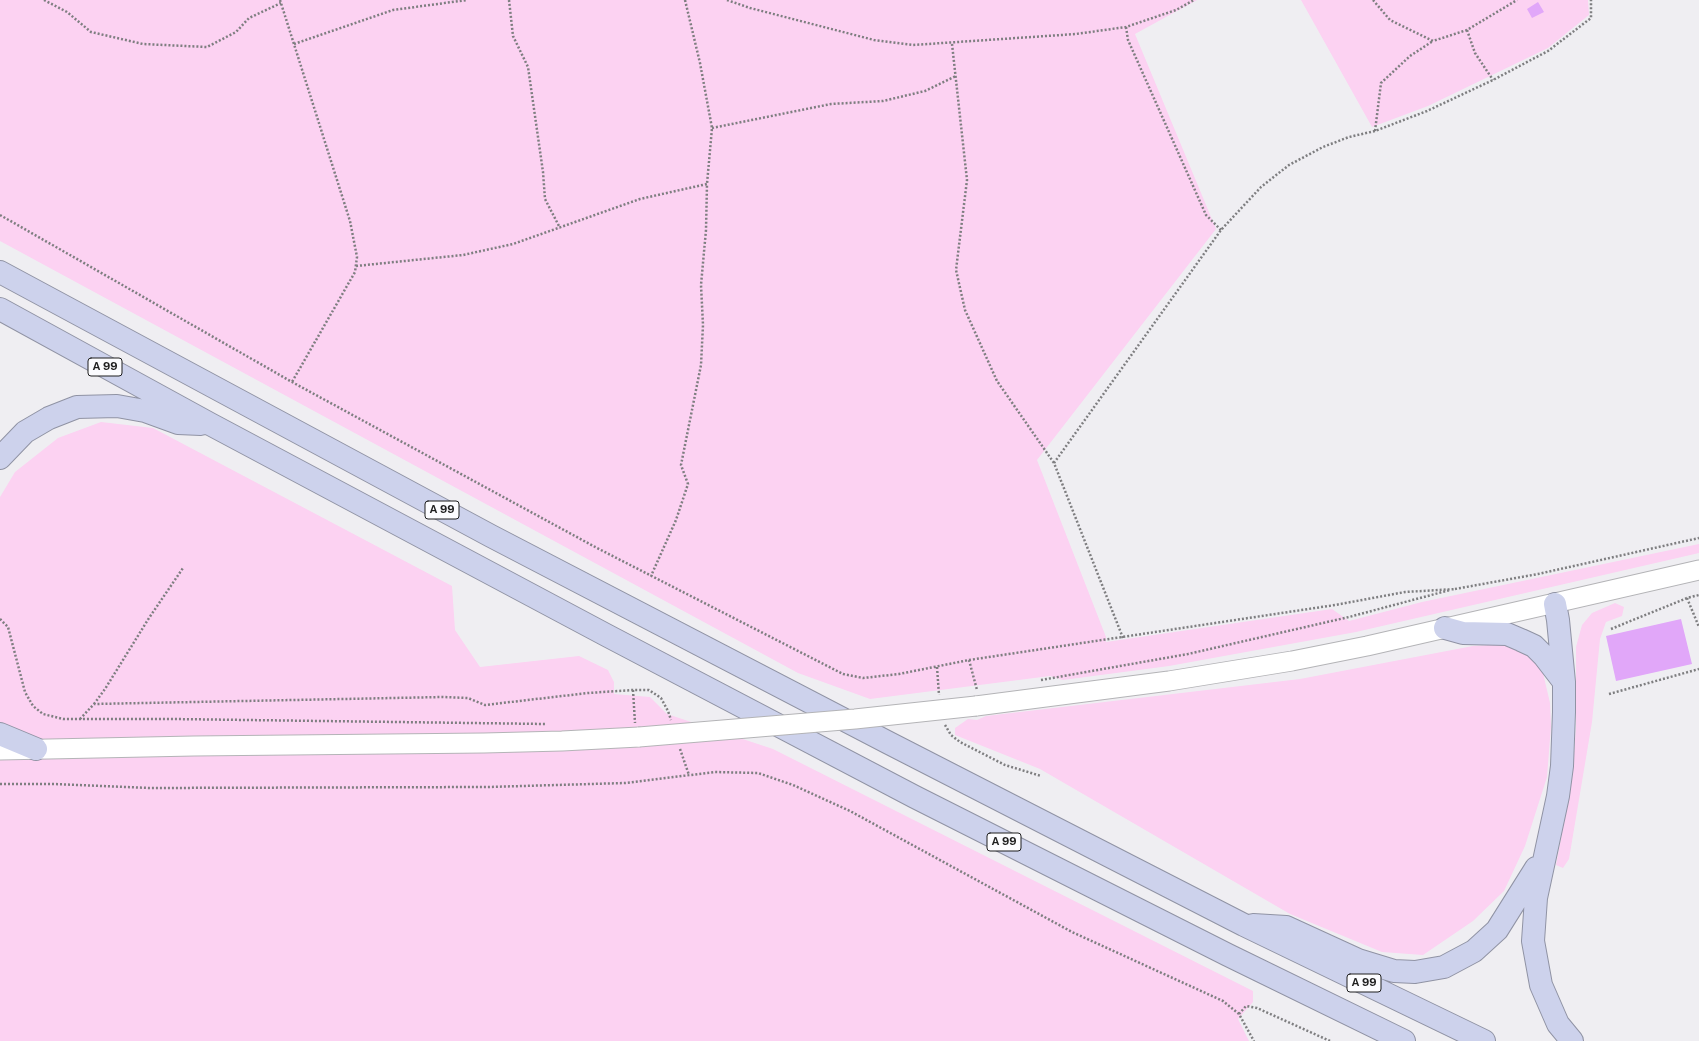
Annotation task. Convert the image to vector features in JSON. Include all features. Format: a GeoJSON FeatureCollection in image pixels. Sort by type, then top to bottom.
{"type":"FeatureCollection","features":[{"type":"Feature","properties":{"kind":"highway","name":"A 99"},"geometry":{"type":"LineString","coordinates":[[0,272],[498,540],[1244,925],[1484,1041]]}},
{"type":"Feature","properties":{"kind":"highway","name":"A 99"},"geometry":{"type":"LineString","coordinates":[[0,310],[210,424],[915,797],[1235,959],[1404,1041]]}},
{"type":"Feature","properties":{"kind":"highway"},"geometry":{"type":"LineString","coordinates":[[0,458],[24,432],[49,418],[77,407],[117,406],[145,411],[178,422],[210,424]]}},
{"type":"Feature","properties":{"kind":"highway"},"geometry":{"type":"LineString","coordinates":[[1555,604],[1564,682],[1562,766],[1558,796],[1536,898],[1534,941],[1541,985],[1558,1024],[1572,1041]]}},
{"type":"Feature","properties":{"kind":"highway"},"geometry":{"type":"LineString","coordinates":[[1445,628],[1463,633],[1507,634],[1521,640],[1534,646],[1544,656],[1564,682]]}},
{"type":"Feature","properties":{"kind":"highway"},"geometry":{"type":"LineString","coordinates":[[0,734],[36,749]]}},
{"type":"Feature","properties":{"kind":"highway"},"geometry":{"type":"LineString","coordinates":[[1244,925],[1286,927],[1358,960],[1394,971],[1415,972],[1444,966],[1474,951],[1497,930],[1546,852]]}},
{"type":"Feature","properties":{"kind":"main road"},"geometry":{"type":"LineString","coordinates":[[0,750],[562,741],[635,728],[848,720],[978,694],[1056,697],[1314,657],[1555,604],[1699,570]]}},
{"type":"Feature","properties":{"kind":"path"},"geometry":{"type":"LineString","coordinates":[[44,0],[67,12],[91,32],[143,44],[207,47],[236,32],[249,18],[280,1],[350,222],[357,257],[355,272],[292,382]]}},
{"type":"Feature","properties":{"kind":"path"},"geometry":{"type":"LineString","coordinates":[[294,44],[393,10],[467,0]]}},
{"type":"Feature","properties":{"kind":"path"},"geometry":{"type":"LineString","coordinates":[[509,0],[513,36],[528,67],[543,172],[545,199],[560,228]]}},
{"type":"Feature","properties":{"kind":"path"},"geometry":{"type":"LineString","coordinates":[[651,576],[676,520],[688,484],[680,466],[702,365],[703,325],[701,285],[706,230],[706,184],[712,128],[700,63],[685,0]]}},
{"type":"Feature","properties":{"kind":"path"},"geometry":{"type":"LineString","coordinates":[[727,0],[750,8],[874,40],[912,45],[952,44],[1076,34],[1126,27],[1176,10],[1194,0]]}},
{"type":"Feature","properties":{"kind":"path"},"geometry":{"type":"LineString","coordinates":[[1373,0],[1390,20],[1433,41]]}},
{"type":"Feature","properties":{"kind":"path"},"geometry":{"type":"LineString","coordinates":[[1375,131],[1381,83],[1410,56],[1433,41],[1467,30],[1517,0]]}},
{"type":"Feature","properties":{"kind":"path"},"geometry":{"type":"LineString","coordinates":[[1054,463],[1221,230],[1261,187],[1289,165],[1323,147],[1350,136],[1375,131],[1427,111],[1493,80],[1548,51],[1591,18],[1591,0]]}},
{"type":"Feature","properties":{"kind":"path"},"geometry":{"type":"LineString","coordinates":[[1126,27],[1128,40],[1206,215],[1221,230]]}},
{"type":"Feature","properties":{"kind":"path"},"geometry":{"type":"LineString","coordinates":[[1467,30],[1475,53],[1493,80]]}},
{"type":"Feature","properties":{"kind":"path"},"geometry":{"type":"LineString","coordinates":[[952,44],[967,180],[956,270],[965,310],[997,381],[1054,463],[1123,638]]}},
{"type":"Feature","properties":{"kind":"path"},"geometry":{"type":"LineString","coordinates":[[712,128],[832,104],[883,102],[925,92],[956,76]]}},
{"type":"Feature","properties":{"kind":"path"},"geometry":{"type":"LineString","coordinates":[[356,266],[463,255],[513,244],[640,199],[706,184]]}},
{"type":"Feature","properties":{"kind":"path"},"geometry":{"type":"LineString","coordinates":[[0,215],[292,382],[651,576],[843,674],[863,678],[899,674],[969,660],[1335,605],[1405,592],[1456,589]]}},
{"type":"Feature","properties":{"kind":"path"},"geometry":{"type":"LineString","coordinates":[[1037,680],[1188,654],[1349,617],[1456,589],[1538,574],[1699,538]]}},
{"type":"Feature","properties":{"kind":"path"},"geometry":{"type":"LineString","coordinates":[[80,719],[105,690],[149,618],[183,568]]}},
{"type":"Feature","properties":{"kind":"path"},"geometry":{"type":"LineString","coordinates":[[1611,629],[1687,598],[1699,595]]}},
{"type":"Feature","properties":{"kind":"path"},"geometry":{"type":"LineString","coordinates":[[1687,598],[1699,628]]}},
{"type":"Feature","properties":{"kind":"path"},"geometry":{"type":"LineString","coordinates":[[0,619],[8,627],[25,692],[33,706],[43,714],[63,719],[553,724]]}},
{"type":"Feature","properties":{"kind":"path"},"geometry":{"type":"LineString","coordinates":[[969,660],[978,694]]}},
{"type":"Feature","properties":{"kind":"path"},"geometry":{"type":"LineString","coordinates":[[937,667],[940,699]]}},
{"type":"Feature","properties":{"kind":"path"},"geometry":{"type":"LineString","coordinates":[[1608,694],[1699,669]]}},
{"type":"Feature","properties":{"kind":"path"},"geometry":{"type":"LineString","coordinates":[[633,690],[635,718]]}},
{"type":"Feature","properties":{"kind":"path"},"geometry":{"type":"LineString","coordinates":[[94,704],[468,698],[485,705],[588,693],[649,690],[661,698],[668,711],[673,726]]}},
{"type":"Feature","properties":{"kind":"path"},"geometry":{"type":"LineString","coordinates":[[944,720],[951,736],[960,742],[1005,765],[1041,776]]}},
{"type":"Feature","properties":{"kind":"path"},"geometry":{"type":"LineString","coordinates":[[679,748],[689,775]]}},
{"type":"Feature","properties":{"kind":"path"},"geometry":{"type":"LineString","coordinates":[[0,784],[55,784],[149,788],[488,788],[625,783],[715,772],[758,773],[792,785],[850,811],[1072,932],[1223,1001],[1239,1014],[1254,1041]]}},
{"type":"Feature","properties":{"kind":"path"},"geometry":{"type":"LineString","coordinates":[[1239,1014],[1246,1006],[1257,1008],[1330,1041]]}},
{"type":"Feature","properties":{"kind":"shaded area"},"geometry":{"type":"Polygon","coordinates":[[[0,0],[1197,0],[1135,34],[1216,229],[1037,460],[1106,637],[1106,642],[1332,609],[1349,621],[1422,602],[1699,544],[1699,553],[1356,632],[1169,666],[1063,680],[1050,676],[870,699],[798,673],[0,241],[0,0]]]}},
{"type":"Feature","properties":{"kind":"shaded area"},"geometry":{"type":"Polygon","coordinates":[[[1301,0],[1588,0],[1589,15],[1548,48],[1428,106],[1372,127],[1301,0]]]}},
{"type":"Feature","properties":{"kind":"shaded area"},"geometry":{"type":"Polygon","coordinates":[[[101,422],[153,428],[452,586],[455,630],[480,667],[579,656],[608,670],[614,682],[614,694],[650,697],[667,714],[773,749],[1253,991],[1253,1002],[1238,1019],[1249,1041],[0,1041],[0,497],[15,472],[58,438],[101,422]]]}},
{"type":"Feature","properties":{"kind":"shaded area"},"geometry":{"type":"Polygon","coordinates":[[[1615,603],[1624,607],[1622,616],[1606,622],[1600,639],[1592,722],[1569,859],[1563,868],[1556,865],[1572,779],[1576,727],[1576,647],[1582,625],[1592,613],[1615,603]]]}},
{"type":"Feature","properties":{"kind":"shaded area"},"geometry":{"type":"Polygon","coordinates":[[[1506,644],[1528,653],[1543,673],[1550,703],[1551,726],[1547,777],[1525,846],[1504,891],[1473,921],[1423,955],[1382,952],[1290,914],[1040,769],[955,735],[955,728],[968,719],[977,720],[986,716],[1300,679],[1473,646],[1506,644]]]}},
{"type":"Feature","properties":{"kind":"building"},"geometry":{"type":"Polygon","coordinates":[[[1538,2],[1544,12],[1532,18],[1527,9],[1538,2]]]}},
{"type":"Feature","properties":{"kind":"building"},"geometry":{"type":"Polygon","coordinates":[[[1681,619],[1692,664],[1616,681],[1606,636],[1681,619]]]}}]}
